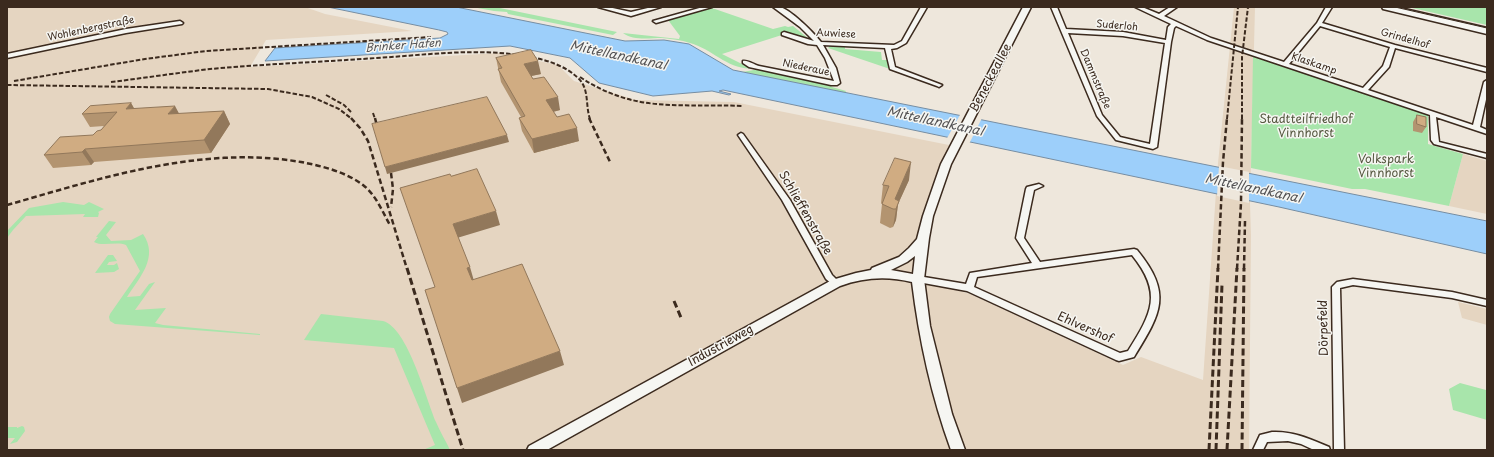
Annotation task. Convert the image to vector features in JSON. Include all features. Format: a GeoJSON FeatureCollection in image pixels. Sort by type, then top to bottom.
{"type":"FeatureCollection","features":[{"type":"Feature","properties":{"kind":"main road"},"geometry":{"type":"LineString","coordinates":[[1386,7],[1487,30]]}},
{"type":"Feature","properties":{"kind":"street"},"geometry":{"type":"LineString","coordinates":[[601,7],[631,14],[658,7]]}},
{"type":"Feature","properties":{"kind":"street"},"geometry":{"type":"LineString","coordinates":[[656,21],[709,7]]}},
{"type":"Feature","properties":{"kind":"street","name":"Niederaue"},"geometry":{"type":"LineString","coordinates":[[745,62],[750,66],[759,68],[836,83],[838,81],[828,57],[820,44],[797,21],[776,7]]}},
{"type":"Feature","properties":{"kind":"street","name":"Auwiese"},"geometry":{"type":"LineString","coordinates":[[784,34],[810,43],[895,47],[904,42],[924,7]]}},
{"type":"Feature","properties":{"kind":"street","name":"Beneckeallee"},"geometry":{"type":"LineString","coordinates":[[958,450],[945,414],[932,364],[922,312],[918,279],[923,238],[928,216],[946,164],[1025,7]]}},
{"type":"Feature","properties":{"kind":"street","name":"Dammstraße"},"geometry":{"type":"LineString","coordinates":[[1054,7],[1099,116],[1118,139],[1153,147],[1168,42],[1171,27],[1174,25]]}},
{"type":"Feature","properties":{"kind":"street","name":"Klaskamp"},"geometry":{"type":"LineString","coordinates":[[1138,7],[1174,25],[1208,39],[1487,132]]}},
{"type":"Feature","properties":{"kind":"street"},"geometry":{"type":"LineString","coordinates":[[1159,17],[1174,7]]}},
{"type":"Feature","properties":{"kind":"street"},"geometry":{"type":"LineString","coordinates":[[1285,64],[1319,24],[1329,7]]}},
{"type":"Feature","properties":{"kind":"street","name":"Wohlenbergstraße"},"geometry":{"type":"LineString","coordinates":[[7,56],[126,30],[180,23]]}},
{"type":"Feature","properties":{"kind":"street","name":"Grindelhof"},"geometry":{"type":"LineString","coordinates":[[1319,24],[1393,46],[1487,70]]}},
{"type":"Feature","properties":{"kind":"street","name":"Suderloh"},"geometry":{"type":"LineString","coordinates":[[1064,31],[1124,34],[1168,42]]}},
{"type":"Feature","properties":{"kind":"street"},"geometry":{"type":"LineString","coordinates":[[1364,91],[1386,67],[1393,46]]}},
{"type":"Feature","properties":{"kind":"street"},"geometry":{"type":"LineString","coordinates":[[888,47],[892,68],[939,85]]}},
{"type":"Feature","properties":{"kind":"street"},"geometry":{"type":"LineString","coordinates":[[1476,128],[1487,82]]}},
{"type":"Feature","properties":{"kind":"street"},"geometry":{"type":"LineString","coordinates":[[1433,114],[1434,140],[1436,143],[1487,156]]}},
{"type":"Feature","properties":{"kind":"street","name":"Schlieffenstraße"},"geometry":{"type":"LineString","coordinates":[[741,135],[786,200],[829,277],[836,283]]}},
{"type":"Feature","properties":{"kind":"street"},"geometry":{"type":"LineString","coordinates":[[1038,265],[1020,238],[1030,189],[1039,186]]}},
{"type":"Feature","properties":{"kind":"street","name":"Beneckeallee"},"geometry":{"type":"LineString","coordinates":[[862,275],[905,259],[917,248],[923,238]]}},
{"type":"Feature","properties":{"kind":"street","name":"Ehlvershof"},"geometry":{"type":"LineString","coordinates":[[918,279],[968,288],[1119,357],[1131,354],[1146,330],[1153,314],[1156,298],[1151,277],[1144,263],[1134,252],[973,275],[968,288]]}},
{"type":"Feature","properties":{"kind":"street","name":"Industrieweg"},"geometry":{"type":"LineString","coordinates":[[534,450],[836,283],[862,275],[892,274],[918,279]]}},
{"type":"Feature","properties":{"kind":"street","name":"Dörpefeld"},"geometry":{"type":"LineString","coordinates":[[1339,450],[1336,287],[1340,284],[1353,282],[1446,294],[1487,303]]}},
{"type":"Feature","properties":{"kind":"street"},"geometry":{"type":"LineString","coordinates":[[1258,450],[1264,438],[1287,436],[1325,450]]}},
{"type":"Feature","properties":{"kind":"shaded area"},"geometry":{"type":"Polygon","coordinates":[[[7,7],[305,7],[325,14],[412,31],[266,40],[250,67],[500,53],[558,65],[574,81],[636,100],[734,102],[954,146],[933,204],[918,279],[970,294],[1123,365],[1141,357],[1203,380],[1218,163],[1234,7],[1255,7],[1250,204],[1249,450],[7,450],[7,7]]]}},
{"type":"Feature","properties":{"kind":"shaded area"},"geometry":{"type":"Polygon","coordinates":[[[1463,154],[1487,161],[1487,214],[1449,206],[1463,154]]]}},
{"type":"Feature","properties":{"kind":"shaded area"},"geometry":{"type":"Polygon","coordinates":[[[1458,302],[1487,309],[1487,325],[1462,318],[1458,302]]]}},
{"type":"Feature","properties":{"kind":"green space"},"geometry":{"type":"Polygon","coordinates":[[[472,7],[495,7],[617,32],[613,35],[508,14],[507,12],[472,7]]]}},
{"type":"Feature","properties":{"kind":"green space"},"geometry":{"type":"Polygon","coordinates":[[[1408,7],[1487,7],[1487,25],[1408,7]]]}},
{"type":"Feature","properties":{"kind":"green space"},"geometry":{"type":"Polygon","coordinates":[[[712,8],[773,29],[793,26],[809,39],[805,41],[785,34],[722,54],[746,66],[755,68],[746,68],[738,67],[698,46],[687,42],[662,38],[637,38],[627,36],[623,33],[679,39],[680,36],[668,20],[712,8]]]}},
{"type":"Feature","properties":{"kind":"green space"},"geometry":{"type":"Polygon","coordinates":[[[830,46],[845,47],[845,49],[881,52],[882,60],[888,60],[890,69],[828,48],[830,46]]]}},
{"type":"Feature","properties":{"kind":"green space","name":"Stadtteilfriedhof Vinnhorst"},"geometry":{"type":"Polygon","coordinates":[[[1253,56],[1428,115],[1428,144],[1463,154],[1449,206],[1365,189],[1352,189],[1251,168],[1253,56]]]}},
{"type":"Feature","properties":{"kind":"green space"},"geometry":{"type":"Polygon","coordinates":[[[760,69],[829,84],[832,87],[846,91],[845,93],[742,72],[760,69]]]}},
{"type":"Feature","properties":{"kind":"green space"},"geometry":{"type":"Polygon","coordinates":[[[63,202],[84,205],[89,202],[104,209],[98,212],[98,217],[83,217],[85,214],[26,216],[7,238],[7,231],[29,208],[63,202]]]}},
{"type":"Feature","properties":{"kind":"green space"},"geometry":{"type":"Polygon","coordinates":[[[109,221],[116,222],[106,235],[111,241],[131,240],[143,234],[147,242],[149,251],[146,267],[127,297],[140,296],[149,284],[155,282],[135,310],[166,308],[155,323],[163,325],[260,335],[115,324],[110,321],[110,314],[140,271],[126,245],[101,244],[94,242],[98,237],[96,237],[109,221]]]}},
{"type":"Feature","properties":{"kind":"green space"},"geometry":{"type":"Polygon","coordinates":[[[108,255],[113,255],[117,261],[109,262],[107,265],[114,265],[117,263],[119,269],[114,272],[95,273],[108,255]]]}},
{"type":"Feature","properties":{"kind":"green space"},"geometry":{"type":"Polygon","coordinates":[[[321,314],[383,321],[392,326],[408,350],[436,422],[450,450],[423,450],[435,445],[394,348],[304,340],[321,314]]]}},
{"type":"Feature","properties":{"kind":"green space"},"geometry":{"type":"Polygon","coordinates":[[[1460,383],[1486,390],[1487,420],[1453,410],[1449,389],[1460,383]]]}},
{"type":"Feature","properties":{"kind":"green space"},"geometry":{"type":"Polygon","coordinates":[[[22,426],[24,427],[25,431],[17,442],[10,444],[15,438],[7,438],[7,427],[17,428],[22,426]]]}},
{"type":"Feature","properties":{"kind":"water"},"geometry":{"type":"Polygon","coordinates":[[[328,7],[456,7],[625,41],[664,40],[689,44],[733,70],[1487,221],[1487,254],[1279,207],[723,90],[719,91],[731,94],[729,95],[712,91],[653,96],[599,83],[570,58],[510,46],[265,61],[275,48],[440,38],[448,34],[447,32],[439,30],[328,7]]]}},
{"type":"Feature","properties":{"kind":"pier"},"geometry":{"type":"Polygon","coordinates":[[[961,113],[982,118],[969,144],[946,140],[961,113]]]}},
{"type":"Feature","properties":{"kind":"pier"},"geometry":{"type":"Polygon","coordinates":[[[1219,166],[1249,172],[1249,203],[1217,196],[1219,166]]]}},
{"type":"Feature","properties":{"kind":"building"},"geometry":{"type":"Polygon","coordinates":[[[531,50],[538,61],[524,64],[533,79],[544,77],[558,97],[546,100],[557,117],[569,114],[577,128],[532,139],[519,118],[525,116],[498,69],[502,68],[496,58],[531,50]]]}},
{"type":"Feature","properties":{"kind":"building"},"geometry":{"type":"Polygon","coordinates":[[[487,97],[507,135],[385,167],[372,124],[487,97]]]}},
{"type":"Feature","properties":{"kind":"building"},"geometry":{"type":"Polygon","coordinates":[[[131,103],[126,109],[175,106],[168,114],[224,111],[204,140],[85,149],[82,152],[44,155],[60,137],[93,135],[97,131],[101,130],[117,112],[82,114],[90,106],[131,103]]]}},
{"type":"Feature","properties":{"kind":"building"},"geometry":{"type":"Polygon","coordinates":[[[1417,115],[1426,117],[1426,127],[1417,124],[1417,115]]]}},
{"type":"Feature","properties":{"kind":"building"},"geometry":{"type":"Polygon","coordinates":[[[895,158],[911,162],[895,199],[899,201],[896,209],[893,209],[882,204],[889,186],[883,185],[895,158]]]}},
{"type":"Feature","properties":{"kind":"building"},"geometry":{"type":"Polygon","coordinates":[[[477,169],[496,211],[453,224],[470,267],[467,268],[472,280],[522,264],[560,351],[457,388],[425,290],[435,287],[400,188],[450,174],[451,176],[477,169]]]}},
{"type":"Feature","properties":{"kind":"tram line"},"geometry":{"type":"LineString","coordinates":[[1395,7],[1487,28]]}},
{"type":"Feature","properties":{"kind":"railway"},"geometry":{"type":"LineString","coordinates":[[1227,119],[1238,7]]}},
{"type":"Feature","properties":{"kind":"railway"},"geometry":{"type":"LineString","coordinates":[[1242,118],[1242,57],[1248,7]]}},
{"type":"Feature","properties":{"kind":"railway"},"geometry":{"type":"LineString","coordinates":[[14,81],[145,59],[206,51],[431,37]]}},
{"type":"Feature","properties":{"kind":"railway"},"geometry":{"type":"LineString","coordinates":[[111,82],[231,67],[473,52],[512,54],[531,57],[556,64],[577,77],[581,81],[586,91],[590,119]]}},
{"type":"Feature","properties":{"kind":"railway"},"geometry":{"type":"LineString","coordinates":[[580,77],[600,89],[620,97],[640,102],[678,105],[742,106]]}},
{"type":"Feature","properties":{"kind":"railway"},"geometry":{"type":"LineString","coordinates":[[7,85],[268,89],[312,97],[339,109],[352,119]]}},
{"type":"Feature","properties":{"kind":"railway"},"geometry":{"type":"LineString","coordinates":[[326,95],[344,105],[352,113]]}},
{"type":"Feature","properties":{"kind":"railway"},"geometry":{"type":"LineString","coordinates":[[373,113],[375,119]]}},
{"type":"Feature","properties":{"kind":"railway"},"geometry":{"type":"LineString","coordinates":[[375,118],[378,130]]}},
{"type":"Feature","properties":{"kind":"railway"},"geometry":{"type":"LineString","coordinates":[[589,118],[611,164]]}},
{"type":"Feature","properties":{"kind":"railway"},"geometry":{"type":"LineString","coordinates":[[1218,269],[1223,162],[1227,118]]}},
{"type":"Feature","properties":{"kind":"railway"},"geometry":{"type":"LineString","coordinates":[[1237,269],[1241,203],[1242,118]]}},
{"type":"Feature","properties":{"kind":"railway"},"geometry":{"type":"LineString","coordinates":[[352,119],[360,128],[368,141],[407,269]]}},
{"type":"Feature","properties":{"kind":"railway"},"geometry":{"type":"LineString","coordinates":[[7,205],[79,184],[152,167],[189,161],[226,158],[264,158],[301,162],[334,170],[349,176],[368,189],[390,225]]}},
{"type":"Feature","properties":{"kind":"railway"},"geometry":{"type":"LineString","coordinates":[[391,173],[393,189],[391,207]]}},
{"type":"Feature","properties":{"kind":"railway"},"geometry":{"type":"LineString","coordinates":[[1244,269],[1245,221]]}},
{"type":"Feature","properties":{"kind":"railway"},"geometry":{"type":"LineString","coordinates":[[407,268],[463,450]]}},
{"type":"Feature","properties":{"kind":"railway"},"geometry":{"type":"LineString","coordinates":[[1209,450],[1218,268]]}},
{"type":"Feature","properties":{"kind":"railway"},"geometry":{"type":"LineString","coordinates":[[1227,450],[1237,268]]}},
{"type":"Feature","properties":{"kind":"railway"},"geometry":{"type":"LineString","coordinates":[[1242,450],[1244,268]]}},
{"type":"Feature","properties":{"kind":"railway"},"geometry":{"type":"LineString","coordinates":[[1216,450],[1222,284]]}},
{"type":"Feature","properties":{"kind":"railway"},"geometry":{"type":"LineString","coordinates":[[674,301],[682,320]]}},
{"type":"Feature","properties":{"kind":"water label","name":"Brinker Hafen"},"geometry":{"type":"Point","coordinates":[403,46]}},
{"type":"Feature","properties":{"kind":"water label","name":"Mittellandkanal"},"geometry":{"type":"Point","coordinates":[618,56]}},
{"type":"Feature","properties":{"kind":"water label","name":"Mittellandkanal"},"geometry":{"type":"Point","coordinates":[935,122]}},
{"type":"Feature","properties":{"kind":"water label","name":"Mittellandkanal"},"geometry":{"type":"Point","coordinates":[1253,189]}},
{"type":"Feature","properties":{"kind":"park label","name":"Volkspark Vinnhorst"},"geometry":{"type":"Point","coordinates":[1386,167]}}]}
